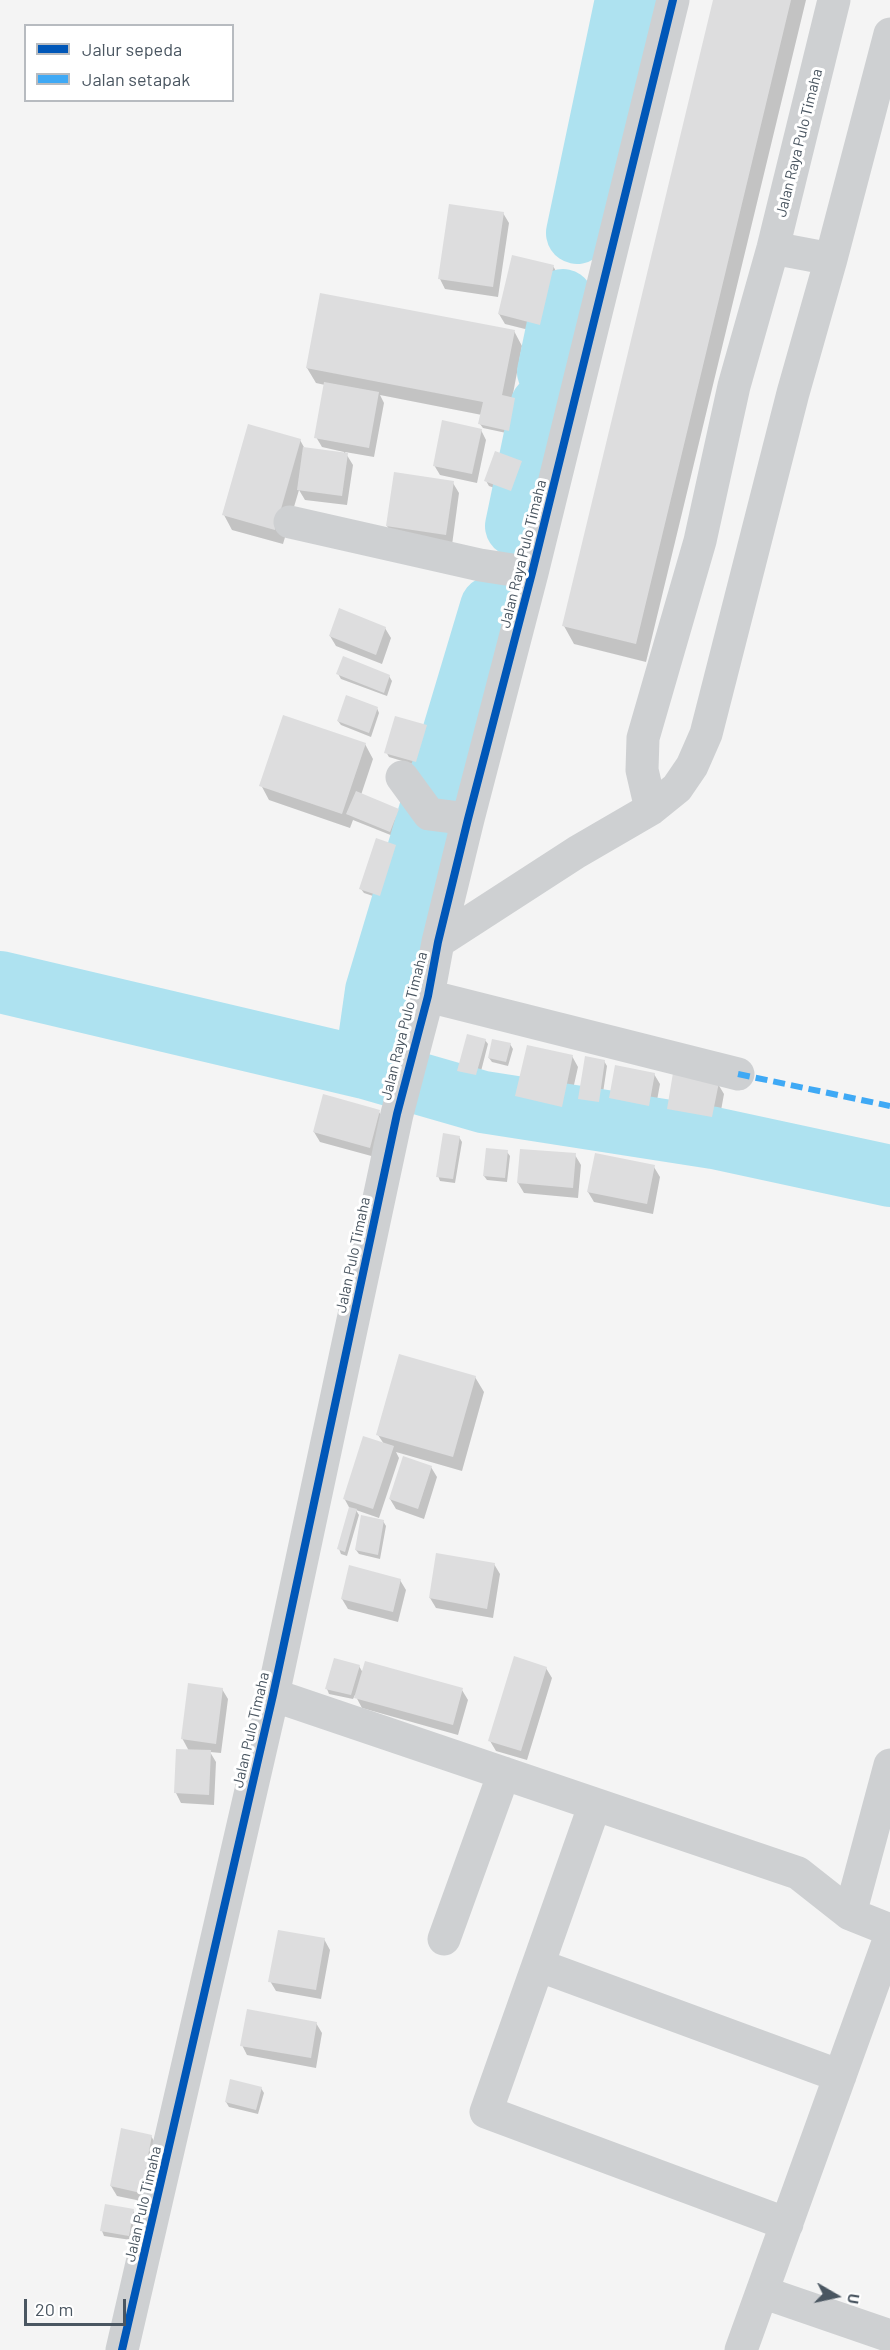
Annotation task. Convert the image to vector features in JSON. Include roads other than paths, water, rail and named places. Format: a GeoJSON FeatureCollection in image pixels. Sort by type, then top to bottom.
{"type":"FeatureCollection","features":[{"type":"Feature","properties":{"kind":"street","name":"Jalan Raya Pulo Timaha"},"geometry":{"type":"LineString","coordinates":[[397,1114],[428,996],[438,942],[468,819],[532,573],[673,0]]}},
{"type":"Feature","properties":{"kind":"street","name":"Jalan Raya Pulo Timaha"},"geometry":{"type":"LineString","coordinates":[[651,809],[642,770],[643,738],[700,541],[734,386],[773,248],[834,0]]}},
{"type":"Feature","properties":{"kind":"street","name":"Jalan Raya Pulo Timaha"},"geometry":{"type":"LineString","coordinates":[[438,942],[577,852],[651,809],[677,788],[692,766],[706,734],[793,393],[890,34]]}},
{"type":"Feature","properties":{"kind":"street"},"geometry":{"type":"LineString","coordinates":[[773,248],[831,259]]}},
{"type":"Feature","properties":{"kind":"street"},"geometry":{"type":"LineString","coordinates":[[290,522],[480,565],[532,573]]}},
{"type":"Feature","properties":{"kind":"street"},"geometry":{"type":"LineString","coordinates":[[402,777],[429,814],[468,819]]}},
{"type":"Feature","properties":{"kind":"street"},"geometry":{"type":"LineString","coordinates":[[428,996],[738,1074]]}},
{"type":"Feature","properties":{"kind":"street","name":"Jalan Pulo Timaha"},"geometry":{"type":"LineString","coordinates":[[122,2350],[273,1695],[397,1114]]}},
{"type":"Feature","properties":{"kind":"street"},"geometry":{"type":"LineString","coordinates":[[273,1695],[798,1873],[850,1914],[890,1930]]}},
{"type":"Feature","properties":{"kind":"street"},"geometry":{"type":"LineString","coordinates":[[850,1914],[890,1765]]}},
{"type":"Feature","properties":{"kind":"street"},"geometry":{"type":"LineString","coordinates":[[444,1939],[504,1773]]}},
{"type":"Feature","properties":{"kind":"street"},"geometry":{"type":"LineString","coordinates":[[595,1804],[486,2112],[787,2224]]}},
{"type":"Feature","properties":{"kind":"street"},"geometry":{"type":"LineString","coordinates":[[741,2350],[890,1937]]}},
{"type":"Feature","properties":{"kind":"street"},"geometry":{"type":"LineString","coordinates":[[538,1965],[840,2076]]}},
{"type":"Feature","properties":{"kind":"street"},"geometry":{"type":"LineString","coordinates":[[762,2292],[890,2336]]}},
{"type":"Feature","properties":{"kind":"waterway"},"geometry":{"type":"LineString","coordinates":[[577,233],[626,0]]}},
{"type":"Feature","properties":{"kind":"waterway"},"geometry":{"type":"LineString","coordinates":[[548,372],[563,300]]}},
{"type":"Feature","properties":{"kind":"waterway"},"geometry":{"type":"LineString","coordinates":[[516,526],[541,406]]}},
{"type":"Feature","properties":{"kind":"waterway"},"geometry":{"type":"LineString","coordinates":[[365,1068],[376,991],[491,607]]}},
{"type":"Feature","properties":{"kind":"waterway"},"geometry":{"type":"LineString","coordinates":[[0,982],[365,1068],[483,1102],[714,1138],[890,1176]]}}]}
